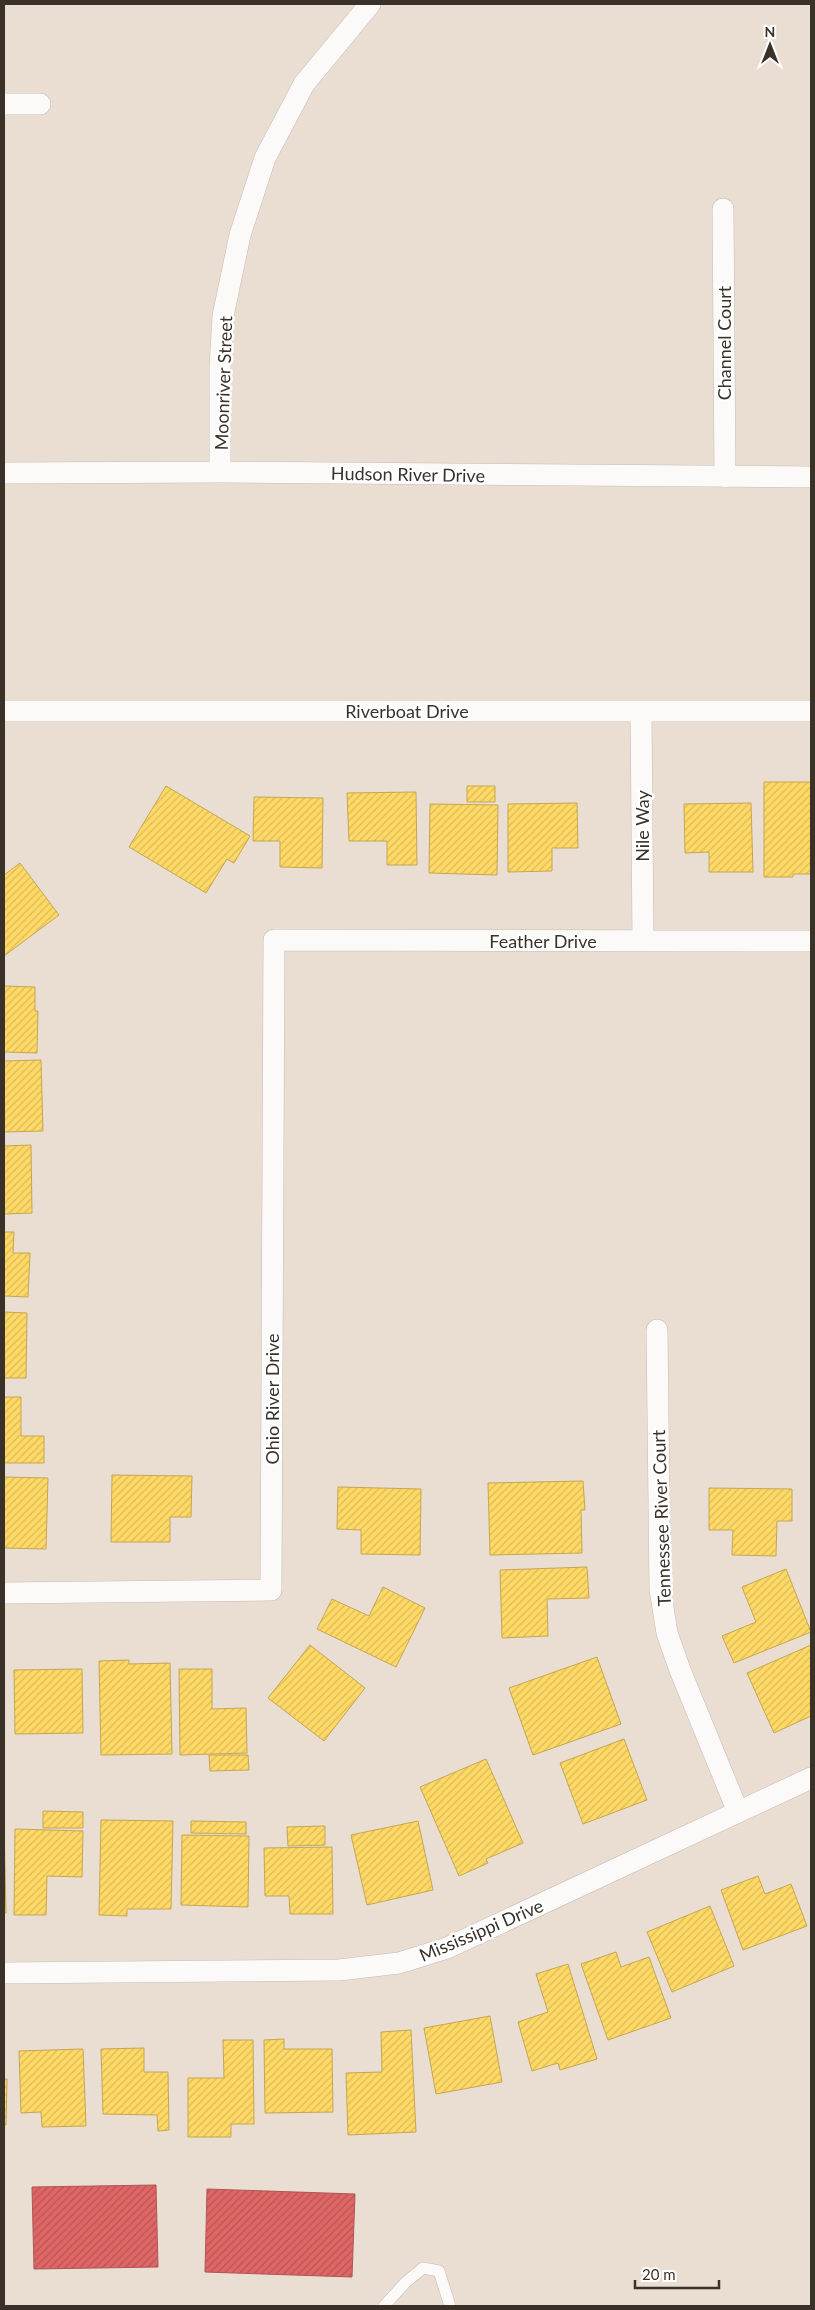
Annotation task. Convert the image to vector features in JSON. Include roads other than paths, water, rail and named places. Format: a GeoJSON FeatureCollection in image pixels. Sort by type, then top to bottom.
{"type":"FeatureCollection","features":[{"type":"Feature","properties":{"kind":"street","name":"Moonriver Street"},"geometry":{"type":"LineString","coordinates":[[220,472],[220,367],[224,316],[240,235],[265,158],[304,84],[370,4]]}},
{"type":"Feature","properties":{"kind":"street"},"geometry":{"type":"LineString","coordinates":[[4,104],[40,104]]}},
{"type":"Feature","properties":{"kind":"street","name":"Channel Court"},"geometry":{"type":"LineString","coordinates":[[723,209],[725,477]]}},
{"type":"Feature","properties":{"kind":"street","name":"Hudson River Drive"},"geometry":{"type":"LineString","coordinates":[[4,473],[220,472],[811,477]]}},
{"type":"Feature","properties":{"kind":"street","name":"Riverboat Drive"},"geometry":{"type":"LineString","coordinates":[[4,711],[811,711]]}},
{"type":"Feature","properties":{"kind":"street","name":"Nile Way"},"geometry":{"type":"LineString","coordinates":[[641,711],[643,941]]}},
{"type":"Feature","properties":{"kind":"street","name":"Feather Drive"},"geometry":{"type":"LineString","coordinates":[[274,940],[811,941]]}},
{"type":"Feature","properties":{"kind":"street","name":"Ohio River Drive"},"geometry":{"type":"LineString","coordinates":[[4,1593],[271,1590],[274,940]]}},
{"type":"Feature","properties":{"kind":"street","name":"Tennessee River Court"},"geometry":{"type":"LineString","coordinates":[[657,1330],[660,1589],[667,1633],[680,1670],[738,1812]]}},
{"type":"Feature","properties":{"kind":"street","name":"Mississippi Drive"},"geometry":{"type":"LineString","coordinates":[[4,1973],[339,1970],[399,1963],[447,1948],[811,1778]]}},
{"type":"Feature","properties":{"kind":"lane"},"geometry":{"type":"LineString","coordinates":[[384,2306],[406,2282],[423,2268],[439,2271],[450,2306]]}}]}
